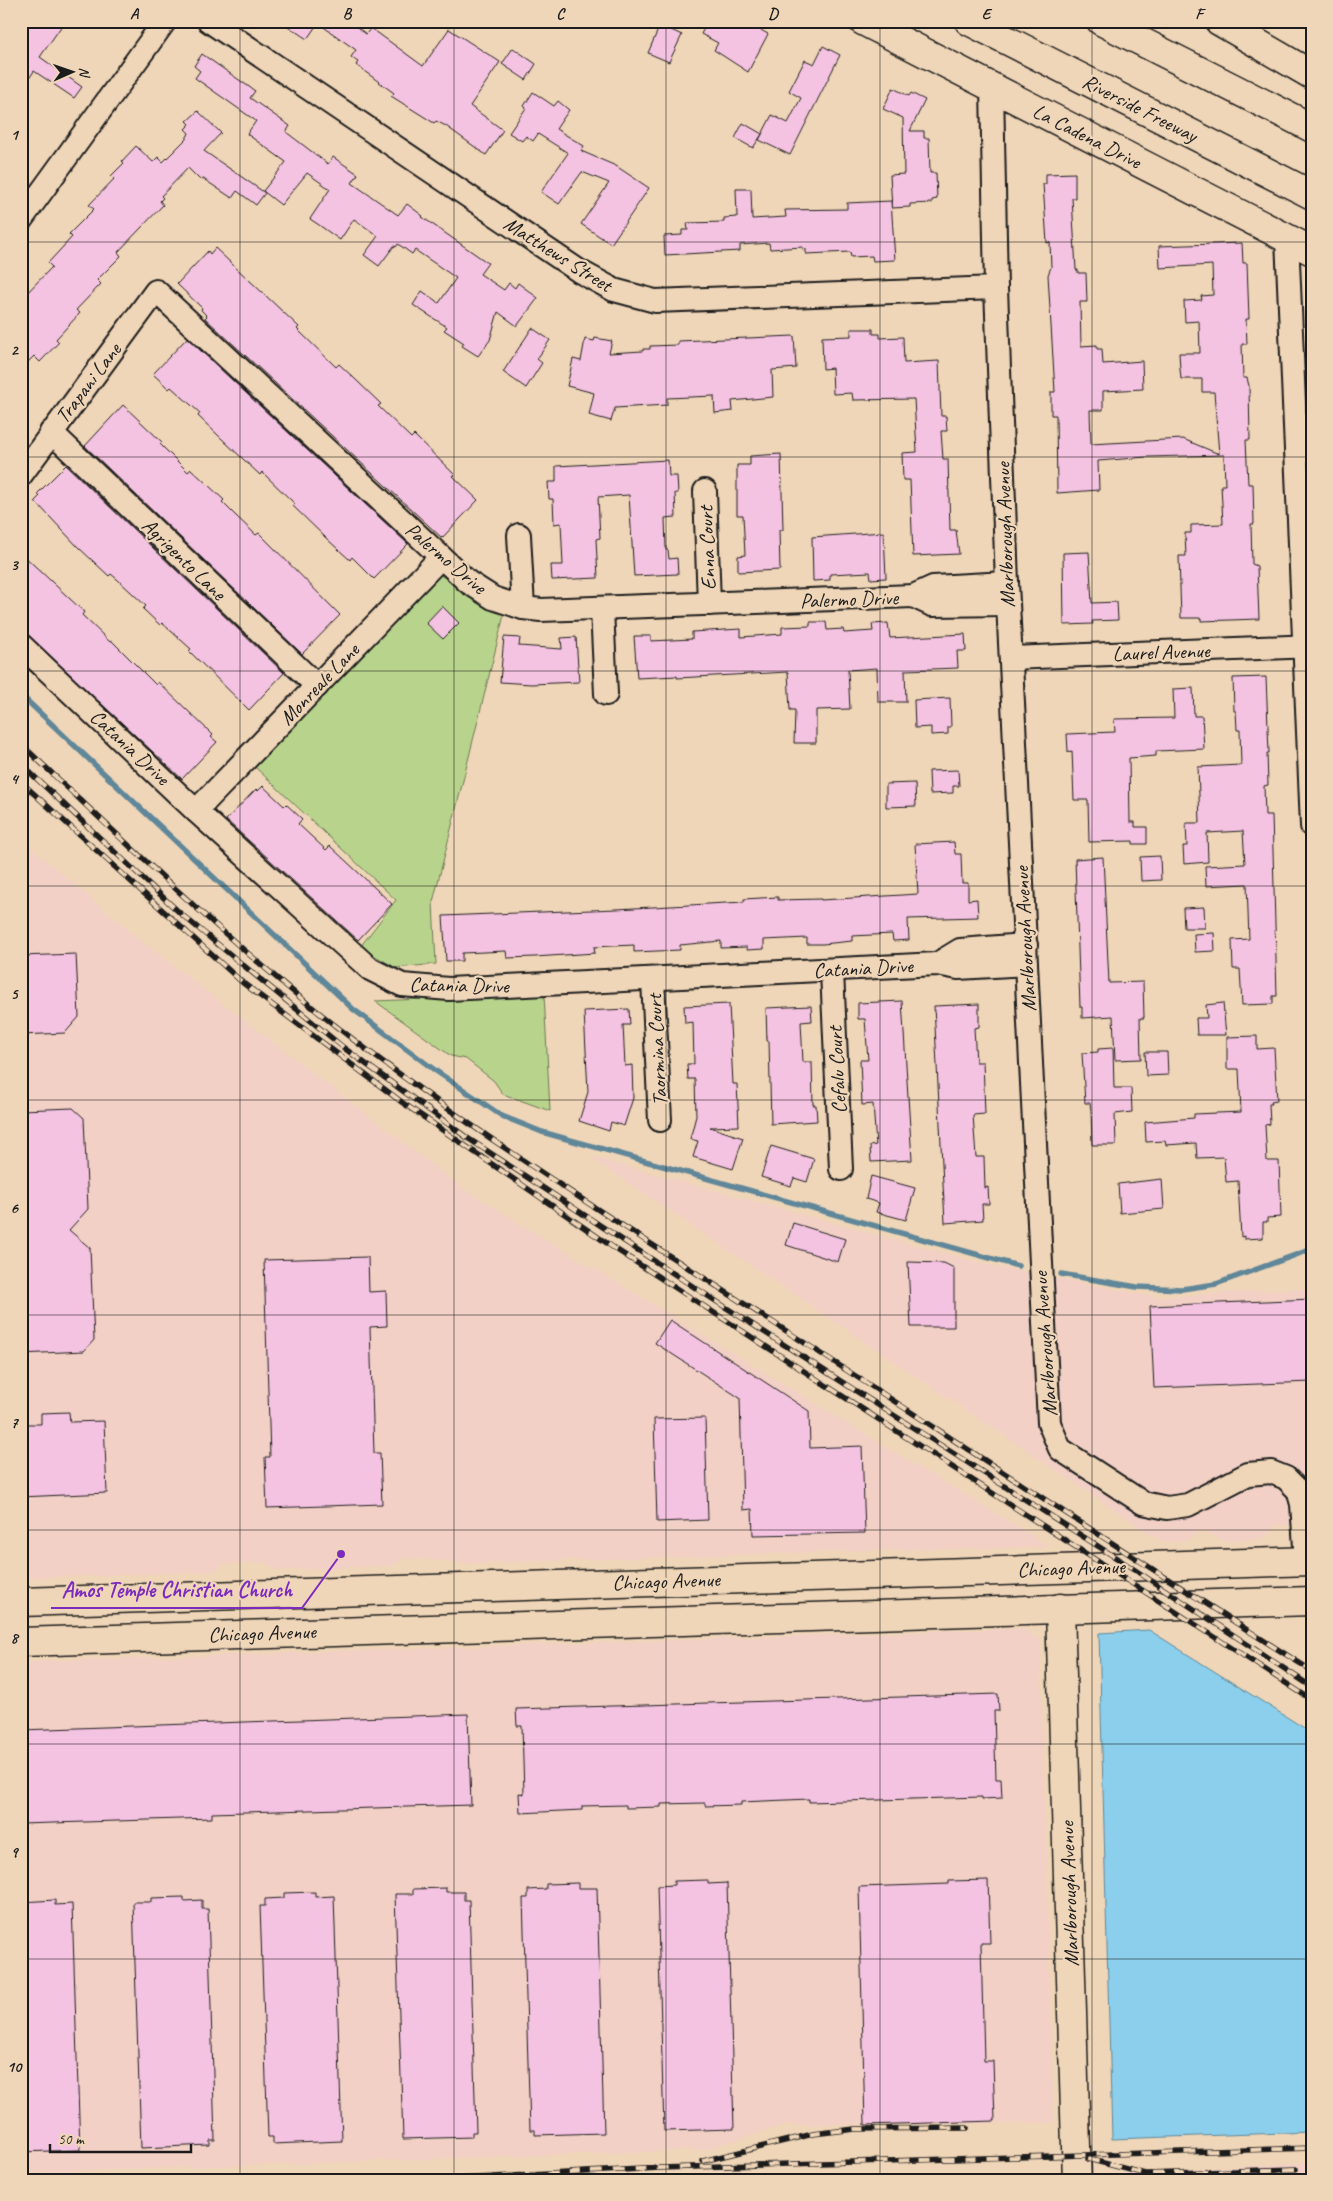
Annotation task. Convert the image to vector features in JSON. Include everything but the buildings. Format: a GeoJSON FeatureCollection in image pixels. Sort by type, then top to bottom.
{"type":"FeatureCollection","features":[{"type":"Feature","properties":{"kind":"main road","name":"La Cadena Drive"},"geometry":{"type":"LineString","coordinates":[[863,21],[1312,251]]}},
{"type":"Feature","properties":{"kind":"main road","name":"Riverside Freeway"},"geometry":{"type":"LineString","coordinates":[[969,21],[1312,195]]}},
{"type":"Feature","properties":{"kind":"main road"},"geometry":{"type":"LineString","coordinates":[[1101,21],[1312,127]]}},
{"type":"Feature","properties":{"kind":"main road"},"geometry":{"type":"LineString","coordinates":[[1134,21],[1312,127]]}},
{"type":"Feature","properties":{"kind":"main road"},"geometry":{"type":"LineString","coordinates":[[1220,21],[1312,75]]}},
{"type":"Feature","properties":{"kind":"main road"},"geometry":{"type":"LineString","coordinates":[[1309,1561],[1310,1601]]}},
{"type":"Feature","properties":{"kind":"main road","name":"Chicago Avenue"},"geometry":{"type":"LineString","coordinates":[[21,1602],[1309,1561]]}},
{"type":"Feature","properties":{"kind":"main road"},"geometry":{"type":"LineString","coordinates":[[894,1574],[955,1592],[1049,1592],[1060,1608]]}},
{"type":"Feature","properties":{"kind":"main road","name":"Chicago Avenue"},"geometry":{"type":"LineString","coordinates":[[21,1642],[1310,1601]]}},
{"type":"Feature","properties":{"kind":"main road","name":"Marlborough Avenue"},"geometry":{"type":"LineString","coordinates":[[1060,1608],[1077,2180]]}},
{"type":"Feature","properties":{"kind":"street"},"geometry":{"type":"LineString","coordinates":[[21,220],[165,21]]}},
{"type":"Feature","properties":{"kind":"street","name":"Matthews Street"},"geometry":{"type":"LineString","coordinates":[[209,21],[579,272],[614,290],[655,301],[996,288]]}},
{"type":"Feature","properties":{"kind":"street","name":"Marlborough Avenue"},"geometry":{"type":"LineString","coordinates":[[992,87],[996,288],[1010,658],[1048,1423],[1060,1449],[1143,1504],[1167,1508],[1188,1505],[1248,1474],[1271,1472],[1286,1478],[1298,1490],[1302,1504],[1309,1561]]}},
{"type":"Feature","properties":{"kind":"street"},"geometry":{"type":"LineString","coordinates":[[1288,238],[1308,646],[1312,826]]}},
{"type":"Feature","properties":{"kind":"street","name":"Palermo Drive"},"geometry":{"type":"LineString","coordinates":[[156,291],[468,582],[493,598],[523,608],[541,610],[913,596],[932,605],[1008,594]]}},
{"type":"Feature","properties":{"kind":"street","name":"Trapani Lane"},"geometry":{"type":"LineString","coordinates":[[21,475],[156,291]]}},
{"type":"Feature","properties":{"kind":"street","name":"Agrigento Lane"},"geometry":{"type":"LineString","coordinates":[[51,432],[317,686]]}},
{"type":"Feature","properties":{"kind":"street","name":"Enna Court"},"geometry":{"type":"LineString","coordinates":[[705,491],[709,604]]}},
{"type":"Feature","properties":{"kind":"street"},"geometry":{"type":"LineString","coordinates":[[519,535],[523,608]]}},
{"type":"Feature","properties":{"kind":"street","name":"Monreale Lane"},"geometry":{"type":"LineString","coordinates":[[196,811],[441,557]]}},
{"type":"Feature","properties":{"kind":"street"},"geometry":{"type":"LineString","coordinates":[[602,609],[606,694]]}},
{"type":"Feature","properties":{"kind":"street","name":"Catania Drive"},"geometry":{"type":"LineString","coordinates":[[21,645],[196,811],[370,970],[402,985],[449,989],[832,971],[937,964],[958,968],[1026,955]]}},
{"type":"Feature","properties":{"kind":"street","name":"Laurel Avenue"},"geometry":{"type":"LineString","coordinates":[[1010,658],[1308,646]]}},
{"type":"Feature","properties":{"kind":"street","name":"Cefalu Court"},"geometry":{"type":"LineString","coordinates":[[832,971],[841,1170]]}},
{"type":"Feature","properties":{"kind":"street","name":"Taormina Court"},"geometry":{"type":"LineString","coordinates":[[653,980],[660,1120]]}},
{"type":"Feature","properties":{"kind":"shaded area"},"geometry":{"type":"Polygon","coordinates":[[[21,839],[140,940],[464,1189],[1050,1547],[884,1550],[460,1564],[456,1562],[405,1558],[392,1566],[275,1570],[267,1563],[224,1564],[212,1572],[21,1578],[21,839]]]}},
{"type":"Feature","properties":{"kind":"shaded area"},"geometry":{"type":"Polygon","coordinates":[[[588,1156],[988,1265],[1157,1297],[1312,1288],[1312,1526],[1278,1525],[1261,1539],[1224,1541],[1203,1531],[1193,1534],[1186,1541],[1161,1541],[588,1156]]]}},
{"type":"Feature","properties":{"kind":"shaded area"},"geometry":{"type":"Polygon","coordinates":[[[1023,1628],[1040,1640],[1054,2123],[787,2125],[702,2150],[21,2173],[21,1662],[1023,1628]]]}},
{"type":"Feature","properties":{"kind":"shaded area"},"geometry":{"type":"Polygon","coordinates":[[[1312,2162],[1312,2180],[1096,2180],[1095,2175],[1312,2162]]]}},
{"type":"Feature","properties":{"kind":"green space"},"geometry":{"type":"Polygon","coordinates":[[[437,573],[504,615],[433,902],[436,964],[396,968],[360,947],[396,900],[255,767],[437,573]]]}},
{"type":"Feature","properties":{"kind":"green space"},"geometry":{"type":"Polygon","coordinates":[[[544,994],[550,1111],[503,1094],[494,1081],[466,1059],[451,1056],[375,1001],[544,994]]]}},
{"type":"Feature","properties":{"kind":"water"},"geometry":{"type":"Polygon","coordinates":[[[1149,1630],[1312,1733],[1312,2132],[1112,2139],[1099,1633],[1149,1630]]]}},
{"type":"Feature","properties":{"kind":"waterway"},"geometry":{"type":"LineString","coordinates":[[21,695],[353,1009],[436,1071],[502,1116],[542,1132],[1018,1266]]}},
{"type":"Feature","properties":{"kind":"waterway"},"geometry":{"type":"LineString","coordinates":[[1061,1274],[1137,1287],[1182,1289],[1216,1284],[1312,1249]]}},
{"type":"Feature","properties":{"kind":"railway"},"geometry":{"type":"LineString","coordinates":[[21,744],[215,925],[296,994],[390,1067],[498,1143],[608,1216],[1312,1671]]}},
{"type":"Feature","properties":{"kind":"railway"},"geometry":{"type":"LineString","coordinates":[[21,764],[181,914],[344,1048],[466,1137],[694,1287],[1129,1566],[1312,1687]]}},
{"type":"Feature","properties":{"kind":"railway"},"geometry":{"type":"LineString","coordinates":[[21,782],[243,983],[403,1103],[614,1248],[1312,1700]]}},
{"type":"Feature","properties":{"kind":"railway"},"geometry":{"type":"LineString","coordinates":[[703,2161],[813,2134],[855,2129],[967,2128]]}},
{"type":"Feature","properties":{"kind":"railway"},"geometry":{"type":"LineString","coordinates":[[437,2180],[660,2168],[1312,2148]]}},
{"type":"Feature","properties":{"kind":"railway"},"geometry":{"type":"LineString","coordinates":[[1088,2159],[1146,2174],[1296,2169]]}},
{"type":"Feature","properties":{"kind":"place","name":"Amos Temple Christian Church"},"geometry":{"type":"Point","coordinates":[341,1554]}}]}
